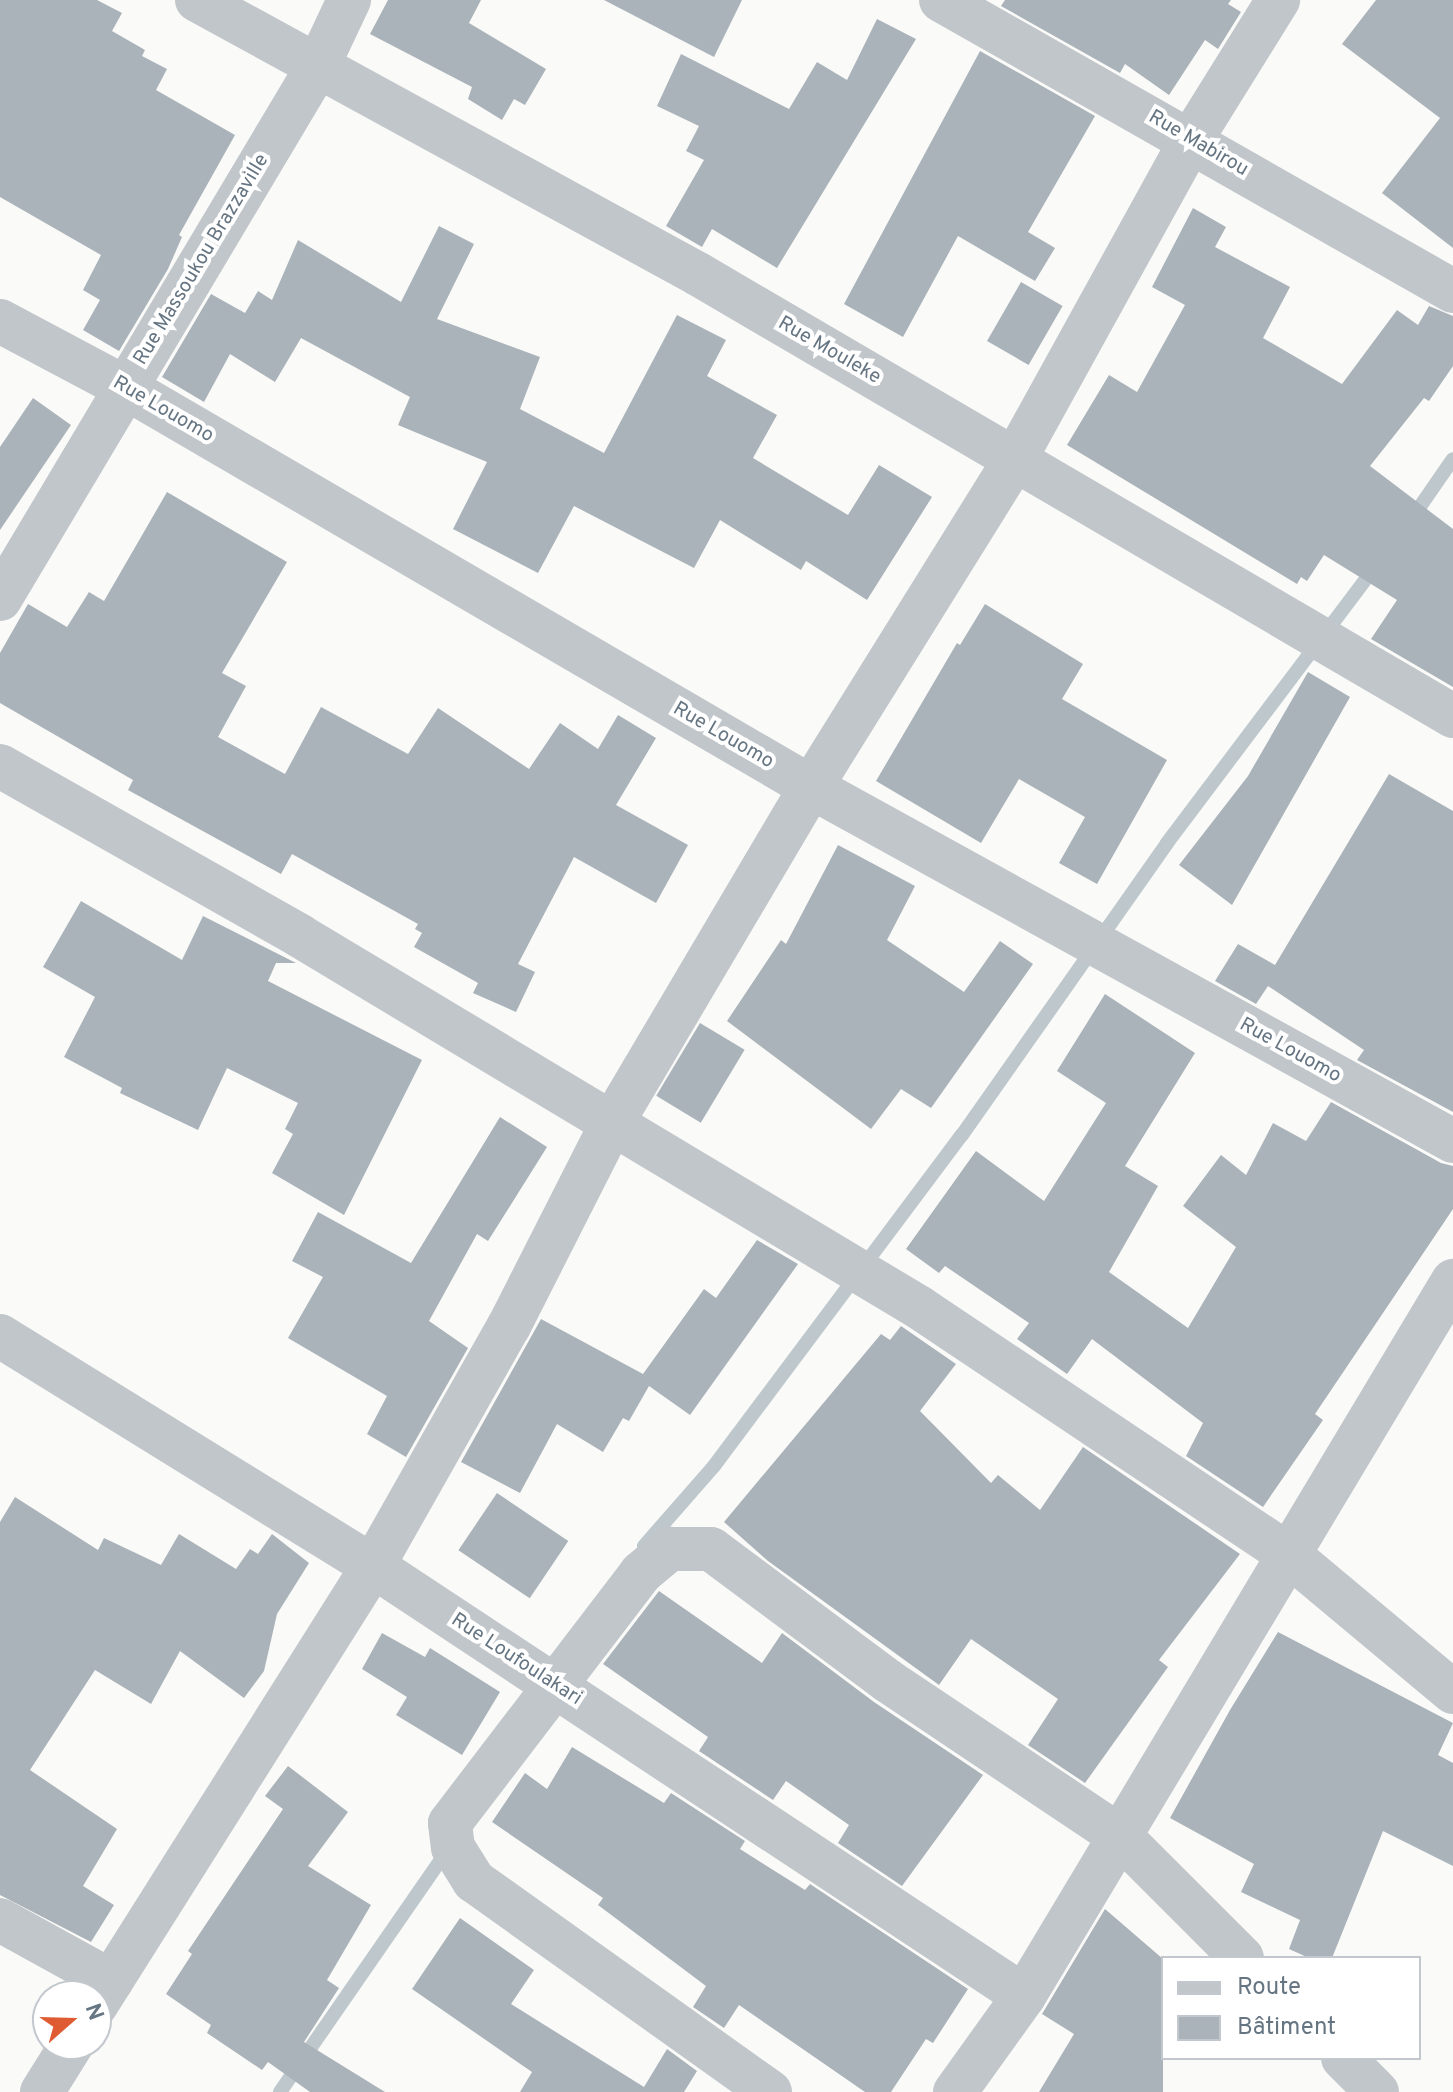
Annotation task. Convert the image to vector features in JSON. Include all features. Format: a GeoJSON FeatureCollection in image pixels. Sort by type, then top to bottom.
{"type":"FeatureCollection","features":[{"type":"Feature","properties":{"kind":"street","name":"Rue Mouleke"},"geometry":{"type":"LineString","coordinates":[[197,0],[698,274],[1453,716]]}},
{"type":"Feature","properties":{"kind":"street","name":"Rue Massoukou Brazzaville"},"geometry":{"type":"LineString","coordinates":[[0,599],[318,66],[349,0]]}},
{"type":"Feature","properties":{"kind":"street","name":"Rue Mabirou"},"geometry":{"type":"LineString","coordinates":[[941,0],[1453,291]]}},
{"type":"Feature","properties":{"kind":"street"},"geometry":{"type":"LineString","coordinates":[[112,1980],[373,1566],[509,1326],[611,1125],[811,787],[1015,459],[1191,140],[1278,0]]}},
{"type":"Feature","properties":{"kind":"street","name":"Rue Louomo"},"geometry":{"type":"LineString","coordinates":[[0,321],[126,388],[811,787],[1453,1141]]}},
{"type":"Feature","properties":{"kind":"street"},"geometry":{"type":"LineString","coordinates":[[0,766],[300,936],[920,1308],[1288,1554],[1453,1692]]}},
{"type":"Feature","properties":{"kind":"street"},"geometry":{"type":"LineString","coordinates":[[955,2092],[1024,1996],[1288,1554],[1448,1301]]}},
{"type":"Feature","properties":{"kind":"street","name":"Rue Loufoulakari"},"geometry":{"type":"LineString","coordinates":[[0,1336],[373,1566],[1024,1996]]}},
{"type":"Feature","properties":{"kind":"street"},"geometry":{"type":"LineString","coordinates":[[770,2092],[474,1881],[453,1848],[450,1823],[553,1684],[641,1573],[670,1549],[711,1549],[888,1681],[1121,1837],[1240,1956]]}},
{"type":"Feature","properties":{"kind":"street"},"geometry":{"type":"LineString","coordinates":[[0,1920],[85,1980]]}},
{"type":"Feature","properties":{"kind":"street"},"geometry":{"type":"LineString","coordinates":[[42,2092],[62,2060]]}},
{"type":"Feature","properties":{"kind":"street"},"geometry":{"type":"LineString","coordinates":[[1345,2060],[1377,2092]]}},
{"type":"Feature","properties":{"kind":"building"},"geometry":{"type":"Polygon","coordinates":[[[0,0],[97,0],[122,13],[112,31],[145,50],[142,56],[167,69],[156,90],[235,135],[179,235],[182,237],[168,269],[119,351],[83,330],[100,300],[83,290],[101,255],[0,197],[0,0]]]}},
{"type":"Feature","properties":{"kind":"building"},"geometry":{"type":"Polygon","coordinates":[[[388,0],[481,0],[469,23],[546,69],[525,105],[514,99],[502,120],[468,99],[472,87],[370,34],[388,0]]]}},
{"type":"Feature","properties":{"kind":"building"},"geometry":{"type":"Polygon","coordinates":[[[604,0],[742,0],[714,57],[604,0]]]}},
{"type":"Feature","properties":{"kind":"building"},"geometry":{"type":"Polygon","coordinates":[[[1005,0],[1231,0],[1228,4],[1241,12],[1218,49],[1205,40],[1169,95],[1125,64],[1120,73],[1001,6],[1005,0]]]}},
{"type":"Feature","properties":{"kind":"building"},"geometry":{"type":"Polygon","coordinates":[[[1376,0],[1453,0],[1453,248],[1382,193],[1440,118],[1342,44],[1376,0]]]}},
{"type":"Feature","properties":{"kind":"building"},"geometry":{"type":"Polygon","coordinates":[[[877,19],[916,39],[777,268],[712,229],[702,247],[666,226],[704,160],[686,151],[699,126],[657,106],[681,54],[789,109],[817,62],[847,80],[877,19]]]}},
{"type":"Feature","properties":{"kind":"building"},"geometry":{"type":"Polygon","coordinates":[[[980,51],[1095,116],[1028,232],[1055,248],[1035,281],[958,236],[903,337],[844,304],[980,51]]]}},
{"type":"Feature","properties":{"kind":"building"},"geometry":{"type":"Polygon","coordinates":[[[1193,208],[1226,227],[1215,247],[1290,287],[1263,338],[1342,384],[1397,310],[1418,325],[1429,306],[1453,316],[1453,366],[1429,401],[1424,398],[1370,466],[1453,529],[1453,687],[1371,639],[1397,600],[1324,555],[1307,581],[1301,577],[1297,584],[1067,445],[1109,375],[1137,392],[1185,305],[1152,287],[1193,208]]]}},
{"type":"Feature","properties":{"kind":"building"},"geometry":{"type":"Polygon","coordinates":[[[439,226],[474,244],[437,319],[540,357],[520,409],[604,453],[677,315],[726,340],[707,376],[777,415],[753,458],[848,515],[879,465],[932,497],[867,600],[806,561],[801,570],[720,520],[694,568],[574,506],[538,573],[453,529],[487,462],[398,425],[410,397],[301,338],[275,382],[230,354],[204,402],[162,377],[211,294],[245,313],[258,291],[272,300],[298,240],[401,302],[439,226]]]}},
{"type":"Feature","properties":{"kind":"building"},"geometry":{"type":"Polygon","coordinates":[[[1021,282],[1063,306],[1029,365],[987,341],[1021,282]]]}},
{"type":"Feature","properties":{"kind":"building"},"geometry":{"type":"Polygon","coordinates":[[[33,398],[71,425],[0,530],[0,447],[33,398]]]}},
{"type":"Feature","properties":{"kind":"building"},"geometry":{"type":"Polygon","coordinates":[[[167,492],[287,562],[222,673],[246,686],[218,737],[285,774],[321,707],[408,754],[438,708],[529,769],[560,723],[598,749],[618,715],[656,738],[616,805],[688,845],[656,903],[574,857],[518,964],[535,972],[516,1012],[473,993],[478,983],[414,947],[422,933],[415,929],[418,924],[292,854],[281,874],[128,790],[133,780],[0,703],[0,653],[28,604],[67,627],[89,592],[104,601],[167,492]]]}},
{"type":"Feature","properties":{"kind":"building"},"geometry":{"type":"Polygon","coordinates":[[[985,604],[1083,664],[1062,699],[1167,760],[1097,884],[1059,863],[1085,817],[1019,779],[981,843],[876,781],[957,643],[960,645],[985,604]]]}},
{"type":"Feature","properties":{"kind":"building"},"geometry":{"type":"Polygon","coordinates":[[[1308,672],[1350,697],[1232,905],[1179,865],[1248,776],[1308,672]]]}},
{"type":"Feature","properties":{"kind":"building"},"geometry":{"type":"Polygon","coordinates":[[[1389,774],[1453,811],[1453,1112],[1357,1060],[1364,1050],[1268,986],[1256,1004],[1215,981],[1238,944],[1275,965],[1389,774]]]}},
{"type":"Feature","properties":{"kind":"building"},"geometry":{"type":"Polygon","coordinates":[[[838,845],[915,886],[887,940],[964,992],[1000,941],[1033,964],[931,1108],[901,1089],[871,1129],[727,1021],[781,940],[786,944],[838,845]]]}},
{"type":"Feature","properties":{"kind":"building"},"geometry":{"type":"Polygon","coordinates":[[[81,901],[182,960],[203,916],[296,963],[276,963],[268,981],[422,1060],[344,1215],[272,1173],[293,1134],[285,1129],[298,1103],[227,1068],[198,1130],[120,1093],[122,1088],[64,1057],[95,997],[43,967],[81,901]]]}},
{"type":"Feature","properties":{"kind":"building"},"geometry":{"type":"Polygon","coordinates":[[[1105,994],[1195,1053],[1125,1166],[1158,1186],[1109,1272],[1188,1328],[1236,1247],[1183,1206],[1221,1155],[1246,1175],[1273,1123],[1306,1141],[1331,1102],[1441,1163],[1453,1166],[1453,1209],[1315,1414],[1323,1420],[1263,1507],[1186,1456],[1203,1423],[1092,1339],[1067,1374],[1017,1339],[1029,1323],[945,1266],[939,1273],[906,1249],[976,1151],[1044,1201],[1106,1103],[1057,1071],[1105,994]]]}},
{"type":"Feature","properties":{"kind":"building"},"geometry":{"type":"Polygon","coordinates":[[[700,1023],[745,1050],[701,1123],[656,1096],[700,1023]]]}},
{"type":"Feature","properties":{"kind":"building"},"geometry":{"type":"Polygon","coordinates":[[[500,1117],[547,1147],[488,1241],[477,1234],[429,1321],[468,1348],[406,1457],[367,1434],[387,1396],[288,1338],[323,1277],[292,1261],[318,1212],[411,1263],[500,1117]]]}},
{"type":"Feature","properties":{"kind":"building"},"geometry":{"type":"Polygon","coordinates":[[[757,1240],[798,1264],[690,1415],[649,1386],[629,1421],[623,1418],[603,1452],[557,1424],[520,1493],[461,1462],[541,1319],[643,1374],[704,1289],[716,1298],[757,1240]]]}},
{"type":"Feature","properties":{"kind":"building"},"geometry":{"type":"Polygon","coordinates":[[[901,1326],[956,1364],[920,1411],[991,1483],[998,1475],[1040,1510],[1083,1447],[1240,1554],[1159,1660],[1168,1667],[1085,1783],[1028,1745],[1058,1699],[971,1639],[939,1685],[768,1561],[724,1522],[881,1334],[890,1340],[901,1326]]]}},
{"type":"Feature","properties":{"kind":"building"},"geometry":{"type":"Polygon","coordinates":[[[497,1493],[568,1541],[530,1598],[458,1550],[497,1493]]]}},
{"type":"Feature","properties":{"kind":"building"},"geometry":{"type":"Polygon","coordinates":[[[15,1497],[98,1550],[104,1538],[161,1565],[179,1534],[236,1569],[250,1549],[258,1554],[272,1534],[309,1563],[277,1614],[264,1671],[244,1698],[180,1651],[151,1704],[95,1670],[30,1770],[117,1829],[83,1886],[114,1905],[91,1942],[0,1895],[0,1522],[15,1497]]]}},
{"type":"Feature","properties":{"kind":"building"},"geometry":{"type":"Polygon","coordinates":[[[659,1591],[762,1663],[782,1633],[874,1702],[983,1775],[902,1886],[838,1843],[849,1825],[786,1781],[773,1800],[699,1751],[708,1737],[603,1664],[659,1591]]]}},
{"type":"Feature","properties":{"kind":"building"},"geometry":{"type":"Polygon","coordinates":[[[1278,1632],[1453,1723],[1438,1755],[1453,1763],[1453,1866],[1383,1831],[1333,1956],[1305,1956],[1289,1949],[1300,1920],[1241,1892],[1254,1864],[1170,1818],[1278,1632]]]}},
{"type":"Feature","properties":{"kind":"building"},"geometry":{"type":"Polygon","coordinates":[[[382,1633],[425,1657],[430,1648],[500,1692],[462,1755],[396,1715],[407,1697],[362,1669],[382,1633]]]}},
{"type":"Feature","properties":{"kind":"building"},"geometry":{"type":"Polygon","coordinates":[[[572,1747],[664,1803],[671,1793],[745,1841],[740,1849],[805,1890],[810,1884],[968,1989],[933,2043],[926,2039],[891,2092],[865,2092],[739,2005],[724,2028],[693,2007],[706,1986],[598,1905],[603,1898],[492,1822],[525,1773],[547,1789],[572,1747]]]}},
{"type":"Feature","properties":{"kind":"building"},"geometry":{"type":"Polygon","coordinates":[[[288,1766],[348,1812],[308,1866],[371,1905],[327,1980],[339,1988],[304,2042],[385,2092],[310,2092],[268,2062],[262,2070],[207,2033],[211,2025],[166,1994],[192,1954],[188,1951],[283,1809],[265,1796],[288,1766]]]}},
{"type":"Feature","properties":{"kind":"building"},"geometry":{"type":"Polygon","coordinates":[[[1105,1909],[1161,1957],[1163,2092],[1039,2092],[1074,2034],[1042,2014],[1105,1909]]]}},
{"type":"Feature","properties":{"kind":"building"},"geometry":{"type":"Polygon","coordinates":[[[460,1918],[534,1970],[511,2004],[644,2087],[667,2049],[697,2071],[684,2092],[520,2092],[532,2072],[412,1989],[460,1918]]]}},
{"type":"Feature","properties":{"kind":"waterway"},"geometry":{"type":"LineString","coordinates":[[1410,521],[1453,459]]}},
{"type":"Feature","properties":{"kind":"waterway"},"geometry":{"type":"LineString","coordinates":[[644,1546],[714,1466],[962,1135],[1167,843],[1376,566]]}},
{"type":"Feature","properties":{"kind":"waterway"},"geometry":{"type":"LineString","coordinates":[[280,2092],[447,1851]]}}]}
